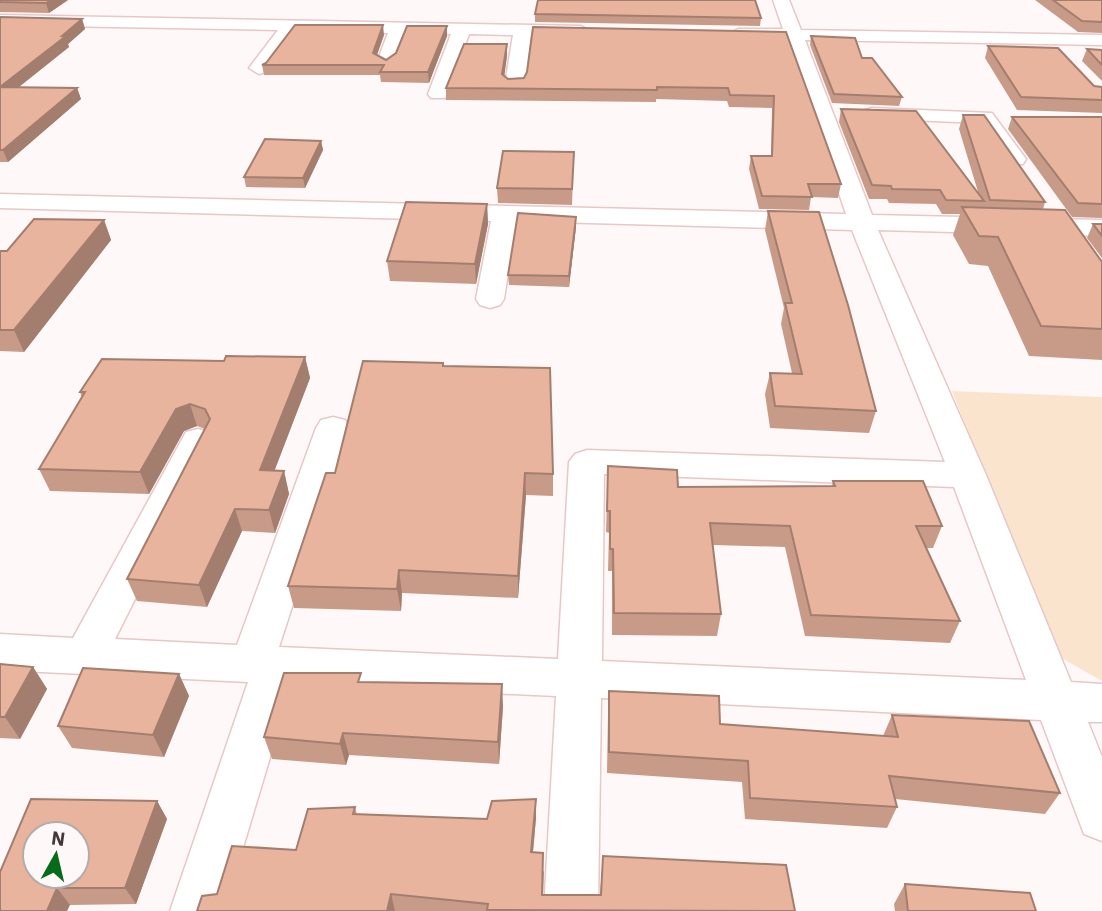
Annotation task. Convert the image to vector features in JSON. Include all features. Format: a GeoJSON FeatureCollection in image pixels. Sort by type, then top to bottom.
{"type":"FeatureCollection","features":[{"type":"Feature","properties":{"kind":"street"},"geometry":{"type":"LineString","coordinates":[[781,0],[862,223],[968,475],[1102,817]]}},
{"type":"Feature","properties":{"kind":"street"},"geometry":{"type":"LineString","coordinates":[[0,20],[604,31]]}},
{"type":"Feature","properties":{"kind":"street"},"geometry":{"type":"LineString","coordinates":[[259,68],[290,26]]}},
{"type":"Feature","properties":{"kind":"street"},"geometry":{"type":"LineString","coordinates":[[386,62],[399,27]]}},
{"type":"Feature","properties":{"kind":"street"},"geometry":{"type":"LineString","coordinates":[[438,94],[461,29]]}},
{"type":"Feature","properties":{"kind":"street"},"geometry":{"type":"LineString","coordinates":[[515,84],[523,30]]}},
{"type":"Feature","properties":{"kind":"street"},"geometry":{"type":"LineString","coordinates":[[726,33],[1102,40]]}},
{"type":"Feature","properties":{"kind":"street"},"geometry":{"type":"LineString","coordinates":[[1047,39],[1064,57]]}},
{"type":"Feature","properties":{"kind":"street"},"geometry":{"type":"LineString","coordinates":[[821,112],[1011,118]]}},
{"type":"Feature","properties":{"kind":"street"},"geometry":{"type":"LineString","coordinates":[[985,117],[1024,172]]}},
{"type":"Feature","properties":{"kind":"street"},"geometry":{"type":"LineString","coordinates":[[0,223],[11,201],[1102,228]]}},
{"type":"Feature","properties":{"kind":"street"},"geometry":{"type":"LineString","coordinates":[[1046,205],[1078,249]]}},
{"type":"Feature","properties":{"kind":"street"},"geometry":{"type":"LineString","coordinates":[[490,299],[505,214]]}},
{"type":"Feature","properties":{"kind":"street"},"geometry":{"type":"LineString","coordinates":[[197,911],[264,664],[333,428]]}},
{"type":"Feature","properties":{"kind":"street"},"geometry":{"type":"LineString","coordinates":[[85,656],[198,440]]}},
{"type":"Feature","properties":{"kind":"street"},"geometry":{"type":"LineString","coordinates":[[571,911],[587,462],[968,475]]}},
{"type":"Feature","properties":{"kind":"street"},"geometry":{"type":"LineString","coordinates":[[0,652],[1102,703]]}},
{"type":"Feature","properties":{"kind":"shaded area"},"geometry":{"type":"Polygon","coordinates":[[[952,391],[1102,397],[1102,681],[1056,655],[952,391]]]}},
{"type":"Feature","properties":{"kind":"building"},"geometry":{"type":"Polygon","coordinates":[[[0,0],[51,0],[46,3],[0,0]]]}},
{"type":"Feature","properties":{"kind":"building"},"geometry":{"type":"Polygon","coordinates":[[[538,0],[755,0],[761,18],[535,14],[538,0]]]}},
{"type":"Feature","properties":{"kind":"building"},"geometry":{"type":"Polygon","coordinates":[[[1053,0],[1102,0],[1102,22],[1082,21],[1053,0]]]}},
{"type":"Feature","properties":{"kind":"building"},"geometry":{"type":"Polygon","coordinates":[[[0,17],[82,19],[62,36],[66,36],[0,87],[0,17]]]}},
{"type":"Feature","properties":{"kind":"building"},"geometry":{"type":"Polygon","coordinates":[[[295,25],[383,25],[373,53],[386,60],[396,53],[407,26],[447,26],[428,72],[380,72],[384,65],[262,65],[295,25]]]}},
{"type":"Feature","properties":{"kind":"building"},"geometry":{"type":"Polygon","coordinates":[[[533,27],[786,32],[841,184],[808,184],[812,197],[762,196],[751,156],[772,156],[774,96],[730,95],[728,88],[446,88],[464,44],[507,44],[502,74],[508,79],[524,78],[533,27]]]}},
{"type":"Feature","properties":{"kind":"building"},"geometry":{"type":"Polygon","coordinates":[[[811,36],[855,38],[862,58],[872,58],[902,97],[834,94],[811,36]]]}},
{"type":"Feature","properties":{"kind":"building"},"geometry":{"type":"Polygon","coordinates":[[[988,46],[1058,48],[1094,86],[1102,87],[1102,100],[1021,97],[988,46]]]}},
{"type":"Feature","properties":{"kind":"building"},"geometry":{"type":"Polygon","coordinates":[[[1087,49],[1102,50],[1102,65],[1087,49]]]}},
{"type":"Feature","properties":{"kind":"building"},"geometry":{"type":"Polygon","coordinates":[[[0,87],[77,88],[0,150],[0,87]]]}},
{"type":"Feature","properties":{"kind":"building"},"geometry":{"type":"Polygon","coordinates":[[[841,109],[916,111],[984,201],[946,200],[940,190],[892,189],[891,186],[872,185],[841,109]]]}},
{"type":"Feature","properties":{"kind":"building"},"geometry":{"type":"Polygon","coordinates":[[[963,115],[984,115],[1045,202],[990,200],[963,115]]]}},
{"type":"Feature","properties":{"kind":"building"},"geometry":{"type":"Polygon","coordinates":[[[1012,117],[1102,117],[1102,204],[1078,203],[1012,117]]]}},
{"type":"Feature","properties":{"kind":"building"},"geometry":{"type":"Polygon","coordinates":[[[265,139],[321,141],[303,178],[244,177],[265,139]]]}},
{"type":"Feature","properties":{"kind":"building"},"geometry":{"type":"Polygon","coordinates":[[[503,151],[574,152],[572,189],[497,188],[503,151]]]}},
{"type":"Feature","properties":{"kind":"building"},"geometry":{"type":"Polygon","coordinates":[[[406,202],[487,204],[475,264],[387,261],[406,202]]]}},
{"type":"Feature","properties":{"kind":"building"},"geometry":{"type":"Polygon","coordinates":[[[962,207],[1065,210],[1102,262],[1102,329],[1041,326],[998,237],[979,236],[962,207]]]}},
{"type":"Feature","properties":{"kind":"building"},"geometry":{"type":"Polygon","coordinates":[[[768,211],[819,212],[848,305],[876,411],[775,406],[770,373],[802,374],[785,303],[792,303],[768,211]]]}},
{"type":"Feature","properties":{"kind":"building"},"geometry":{"type":"Polygon","coordinates":[[[518,213],[576,217],[569,276],[508,275],[518,213]]]}},
{"type":"Feature","properties":{"kind":"building"},"geometry":{"type":"Polygon","coordinates":[[[34,219],[104,220],[14,330],[0,330],[0,251],[7,251],[34,219]]]}},
{"type":"Feature","properties":{"kind":"building"},"geometry":{"type":"Polygon","coordinates":[[[1093,224],[1102,224],[1102,236],[1093,224]]]}},
{"type":"Feature","properties":{"kind":"building"},"geometry":{"type":"Polygon","coordinates":[[[226,356],[305,357],[260,470],[284,471],[269,510],[235,509],[199,585],[127,579],[210,419],[205,409],[190,404],[176,409],[140,472],[39,469],[85,392],[80,392],[102,359],[224,361],[226,356]]]}},
{"type":"Feature","properties":{"kind":"building"},"geometry":{"type":"Polygon","coordinates":[[[363,361],[550,368],[553,474],[525,473],[518,576],[399,570],[397,589],[288,586],[326,473],[335,473],[363,361]]]}},
{"type":"Feature","properties":{"kind":"building"},"geometry":{"type":"Polygon","coordinates":[[[608,466],[677,470],[678,487],[835,486],[833,481],[923,481],[942,526],[916,526],[960,621],[811,615],[790,526],[710,523],[721,614],[614,613],[613,549],[610,549],[610,511],[607,511],[608,466]]]}},
{"type":"Feature","properties":{"kind":"building"},"geometry":{"type":"Polygon","coordinates":[[[0,664],[33,667],[5,717],[0,717],[0,664]]]}},
{"type":"Feature","properties":{"kind":"building"},"geometry":{"type":"Polygon","coordinates":[[[83,668],[179,674],[153,735],[58,726],[83,668]]]}},
{"type":"Feature","properties":{"kind":"building"},"geometry":{"type":"Polygon","coordinates":[[[284,673],[361,673],[358,682],[502,684],[498,742],[343,733],[340,744],[264,737],[284,673]]]}},
{"type":"Feature","properties":{"kind":"building"},"geometry":{"type":"Polygon","coordinates":[[[609,691],[719,696],[720,724],[898,737],[892,715],[1029,721],[1060,793],[889,776],[897,807],[750,798],[748,761],[609,752],[609,691]]]}},
{"type":"Feature","properties":{"kind":"building"},"geometry":{"type":"Polygon","coordinates":[[[31,799],[157,801],[125,888],[91,888],[91,820],[22,820],[31,799]]]}},
{"type":"Feature","properties":{"kind":"building"},"geometry":{"type":"Polygon","coordinates":[[[536,799],[531,852],[543,853],[542,895],[601,895],[603,856],[786,865],[795,911],[487,910],[488,904],[391,894],[387,911],[197,911],[202,896],[217,894],[232,846],[296,850],[308,809],[355,807],[353,814],[487,819],[492,801],[536,799]]]}},
{"type":"Feature","properties":{"kind":"building"},"geometry":{"type":"Polygon","coordinates":[[[21,823],[21,890],[56,890],[47,911],[0,911],[0,872],[21,823]]]}},
{"type":"Feature","properties":{"kind":"building"},"geometry":{"type":"Polygon","coordinates":[[[905,884],[1030,893],[1036,911],[908,911],[905,884]]]}}]}
